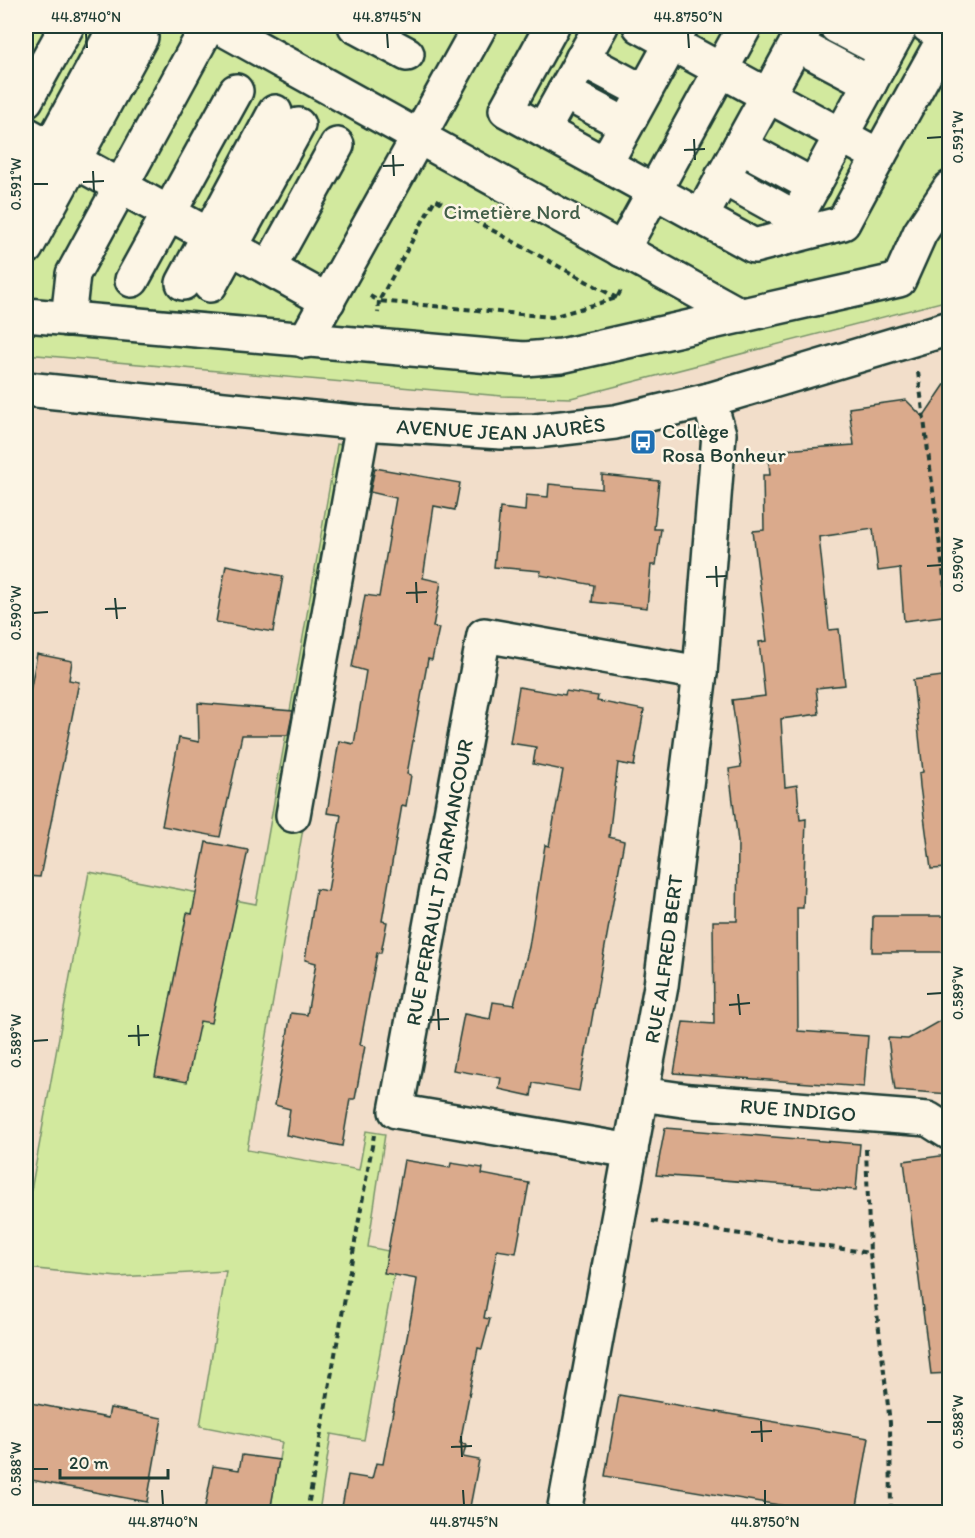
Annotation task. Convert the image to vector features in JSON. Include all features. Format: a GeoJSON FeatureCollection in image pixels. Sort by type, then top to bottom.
{"type":"FeatureCollection","features":[{"type":"Feature","properties":{"kind":"street"},"geometry":{"type":"LineString","coordinates":[[26,100],[67,26]]}},
{"type":"Feature","properties":{"kind":"street"},"geometry":{"type":"LineString","coordinates":[[68,319],[73,274],[208,26]]}},
{"type":"Feature","properties":{"kind":"street"},"geometry":{"type":"LineString","coordinates":[[218,26],[742,316]]}},
{"type":"Feature","properties":{"kind":"street"},"geometry":{"type":"LineString","coordinates":[[355,26],[400,42]]}},
{"type":"Feature","properties":{"kind":"street"},"geometry":{"type":"LineString","coordinates":[[305,341],[480,26]]}},
{"type":"Feature","properties":{"kind":"street"},"geometry":{"type":"LineString","coordinates":[[552,26],[498,105],[754,246],[791,228],[843,223],[877,215]]}},
{"type":"Feature","properties":{"kind":"street"},"geometry":{"type":"LineString","coordinates":[[543,130],[601,26]]}},
{"type":"Feature","properties":{"kind":"street"},"geometry":{"type":"LineString","coordinates":[[639,26],[676,34],[720,69],[879,156]]}},
{"type":"Feature","properties":{"kind":"street"},"geometry":{"type":"LineString","coordinates":[[622,250],[745,26]]}},
{"type":"Feature","properties":{"kind":"street"},"geometry":{"type":"LineString","coordinates":[[791,228],[893,39],[836,26]]}},
{"type":"Feature","properties":{"kind":"street"},"geometry":{"type":"LineString","coordinates":[[26,192],[49,148],[129,31]]}},
{"type":"Feature","properties":{"kind":"street"},"geometry":{"type":"LineString","coordinates":[[843,223],[941,32]]}},
{"type":"Feature","properties":{"kind":"street"},"geometry":{"type":"LineString","coordinates":[[605,164],[676,34]]}},
{"type":"Feature","properties":{"kind":"street"},"geometry":{"type":"LineString","coordinates":[[701,217],[801,35],[870,83]]}},
{"type":"Feature","properties":{"kind":"street"},"geometry":{"type":"LineString","coordinates":[[582,59],[644,92]]}},
{"type":"Feature","properties":{"kind":"street"},"geometry":{"type":"LineString","coordinates":[[132,280],[236,91]]}},
{"type":"Feature","properties":{"kind":"street"},"geometry":{"type":"LineString","coordinates":[[564,92],[626,125]]}},
{"type":"Feature","properties":{"kind":"street"},"geometry":{"type":"LineString","coordinates":[[197,284],[287,118]]}},
{"type":"Feature","properties":{"kind":"street"},"geometry":{"type":"LineString","coordinates":[[269,268],[337,145]]}},
{"type":"Feature","properties":{"kind":"street"},"geometry":{"type":"LineString","coordinates":[[740,146],[814,186]]}},
{"type":"Feature","properties":{"kind":"street"},"geometry":{"type":"LineString","coordinates":[[49,148],[269,268],[334,290]]}},
{"type":"Feature","properties":{"kind":"street"},"geometry":{"type":"LineString","coordinates":[[26,248],[49,148]]}},
{"type":"Feature","properties":{"kind":"street"},"geometry":{"type":"LineString","coordinates":[[722,177],[791,228]]}},
{"type":"Feature","properties":{"kind":"street"},"geometry":{"type":"LineString","coordinates":[[26,315],[524,359],[552,357],[597,350],[899,280],[920,233],[950,188]]}},
{"type":"Feature","properties":{"kind":"street","name":"AVENUE JEAN JAURÈS"},"geometry":{"type":"LineString","coordinates":[[26,389],[363,423],[536,431],[615,422],[709,400],[950,328]]}},
{"type":"Feature","properties":{"kind":"street","name":"RUE ALFRED BERT"},"geometry":{"type":"LineString","coordinates":[[564,1512],[661,986],[700,673],[719,434],[709,400]]}},
{"type":"Feature","properties":{"kind":"street"},"geometry":{"type":"LineString","coordinates":[[293,815],[363,423]]}},
{"type":"Feature","properties":{"kind":"street","name":"RUE PERRAULT D'ARMANCOUR"},"geometry":{"type":"LineString","coordinates":[[396,1111],[484,635],[700,673]]}},
{"type":"Feature","properties":{"kind":"street","name":"RUE INDIGO"},"geometry":{"type":"LineString","coordinates":[[641,1094],[690,1101],[928,1119],[950,1133]]}},
{"type":"Feature","properties":{"kind":"street"},"geometry":{"type":"LineString","coordinates":[[396,1111],[630,1152]]}},
{"type":"Feature","properties":{"kind":"path"},"geometry":{"type":"LineString","coordinates":[[334,290],[379,301],[552,317],[616,298],[435,199],[379,301],[373,346]]}},
{"type":"Feature","properties":{"kind":"path"},"geometry":{"type":"LineString","coordinates":[[917,368],[950,626]]}},
{"type":"Feature","properties":{"kind":"path"},"geometry":{"type":"LineString","coordinates":[[306,1512],[374,1132],[396,1111]]}},
{"type":"Feature","properties":{"kind":"path"},"geometry":{"type":"LineString","coordinates":[[867,1115],[870,1253],[890,1423],[891,1512]]}},
{"type":"Feature","properties":{"kind":"path"},"geometry":{"type":"LineString","coordinates":[[619,1216],[870,1253]]}},
{"type":"Feature","properties":{"kind":"green space","name":"Cimetière Nord"},"geometry":{"type":"Polygon","coordinates":[[[26,26],[949,26],[949,300],[571,398],[502,396],[26,354],[26,26]]]}},
{"type":"Feature","properties":{"kind":"green space"},"geometry":{"type":"Polygon","coordinates":[[[337,444],[369,450],[247,1150],[359,1170],[366,1131],[385,1134],[368,1247],[398,1253],[364,1440],[331,1434],[319,1512],[270,1512],[282,1442],[200,1426],[226,1271],[118,1277],[26,1268],[26,1218],[89,872],[256,904],[337,444]]]}},
{"type":"Feature","properties":{"kind":"building"},"geometry":{"type":"Polygon","coordinates":[[[950,377],[950,615],[904,621],[900,568],[878,571],[873,529],[819,537],[829,630],[839,629],[845,685],[816,688],[819,714],[781,719],[785,787],[797,785],[800,820],[806,819],[803,908],[797,908],[798,1031],[868,1036],[864,1087],[674,1073],[683,1022],[714,1024],[713,921],[737,921],[738,842],[729,769],[741,767],[732,700],[765,696],[759,642],[767,641],[753,531],[764,530],[763,475],[770,475],[768,451],[854,445],[849,408],[906,400],[923,417],[950,377]]]}},
{"type":"Feature","properties":{"kind":"building"},"geometry":{"type":"Polygon","coordinates":[[[375,468],[460,483],[455,510],[434,506],[423,578],[441,582],[433,627],[439,628],[432,660],[428,659],[407,774],[411,775],[406,806],[402,805],[382,921],[387,922],[381,953],[377,953],[360,1045],[365,1046],[355,1099],[350,1099],[342,1146],[286,1135],[290,1109],[275,1105],[291,1013],[307,1015],[316,963],[305,960],[316,889],[328,891],[341,815],[327,813],[339,741],[354,744],[366,671],[352,667],[365,595],[379,597],[396,498],[370,492],[375,468]]]}},
{"type":"Feature","properties":{"kind":"building"},"geometry":{"type":"Polygon","coordinates":[[[602,475],[659,481],[654,529],[661,529],[656,565],[651,565],[647,608],[592,602],[594,585],[540,575],[541,571],[494,567],[500,508],[525,511],[526,495],[548,497],[549,484],[602,489],[602,475]]]}},
{"type":"Feature","properties":{"kind":"building"},"geometry":{"type":"Polygon","coordinates":[[[226,565],[283,576],[273,632],[216,622],[226,565]]]}},
{"type":"Feature","properties":{"kind":"building"},"geometry":{"type":"Polygon","coordinates":[[[37,654],[72,661],[69,680],[79,682],[40,877],[26,876],[26,714],[37,654]]]}},
{"type":"Feature","properties":{"kind":"building"},"geometry":{"type":"Polygon","coordinates":[[[942,676],[950,731],[950,868],[931,869],[920,786],[919,773],[923,772],[913,680],[942,676]]]}},
{"type":"Feature","properties":{"kind":"building"},"geometry":{"type":"Polygon","coordinates":[[[519,687],[565,695],[566,691],[598,696],[597,701],[644,710],[634,766],[618,763],[609,837],[624,841],[579,1091],[533,1083],[531,1096],[499,1089],[501,1078],[453,1070],[464,1014],[490,1019],[493,1002],[514,1005],[529,947],[545,845],[549,846],[563,770],[533,764],[536,747],[510,743],[519,687]]]}},
{"type":"Feature","properties":{"kind":"building"},"geometry":{"type":"Polygon","coordinates":[[[198,703],[293,711],[288,735],[242,735],[220,837],[162,826],[179,738],[199,742],[198,703]]]}},
{"type":"Feature","properties":{"kind":"building"},"geometry":{"type":"Polygon","coordinates":[[[206,842],[248,850],[211,1023],[200,1021],[187,1082],[155,1076],[187,913],[192,914],[206,842]]]}},
{"type":"Feature","properties":{"kind":"building"},"geometry":{"type":"Polygon","coordinates":[[[873,916],[950,916],[950,952],[872,952],[873,916]]]}},
{"type":"Feature","properties":{"kind":"building"},"geometry":{"type":"Polygon","coordinates":[[[950,1015],[950,1094],[895,1090],[888,1038],[908,1039],[950,1015]]]}},
{"type":"Feature","properties":{"kind":"building"},"geometry":{"type":"Polygon","coordinates":[[[665,1128],[860,1144],[856,1190],[656,1175],[665,1128]]]}},
{"type":"Feature","properties":{"kind":"building"},"geometry":{"type":"Polygon","coordinates":[[[947,1155],[950,1176],[950,1373],[931,1374],[904,1161],[947,1155]]]}},
{"type":"Feature","properties":{"kind":"building"},"geometry":{"type":"Polygon","coordinates":[[[404,1160],[450,1168],[451,1163],[483,1168],[482,1174],[529,1183],[516,1253],[497,1250],[484,1318],[490,1319],[482,1349],[478,1348],[460,1443],[466,1445],[463,1457],[479,1460],[469,1512],[341,1512],[348,1475],[372,1479],[376,1463],[383,1464],[413,1306],[417,1279],[384,1273],[404,1160]]]}},
{"type":"Feature","properties":{"kind":"building"},"geometry":{"type":"Polygon","coordinates":[[[619,1395],[869,1438],[856,1512],[821,1512],[605,1476],[619,1395]]]}},
{"type":"Feature","properties":{"kind":"building"},"geometry":{"type":"Polygon","coordinates":[[[26,1402],[108,1418],[110,1408],[162,1418],[147,1502],[26,1479],[26,1402]]]}},
{"type":"Feature","properties":{"kind":"building"},"geometry":{"type":"Polygon","coordinates":[[[242,1455],[279,1460],[270,1512],[204,1512],[213,1466],[239,1470],[242,1455]]]}},
{"type":"Feature","properties":{"kind":"place","name":"Collège Rosa Bonheur"},"geometry":{"type":"Point","coordinates":[643,442]}}]}
